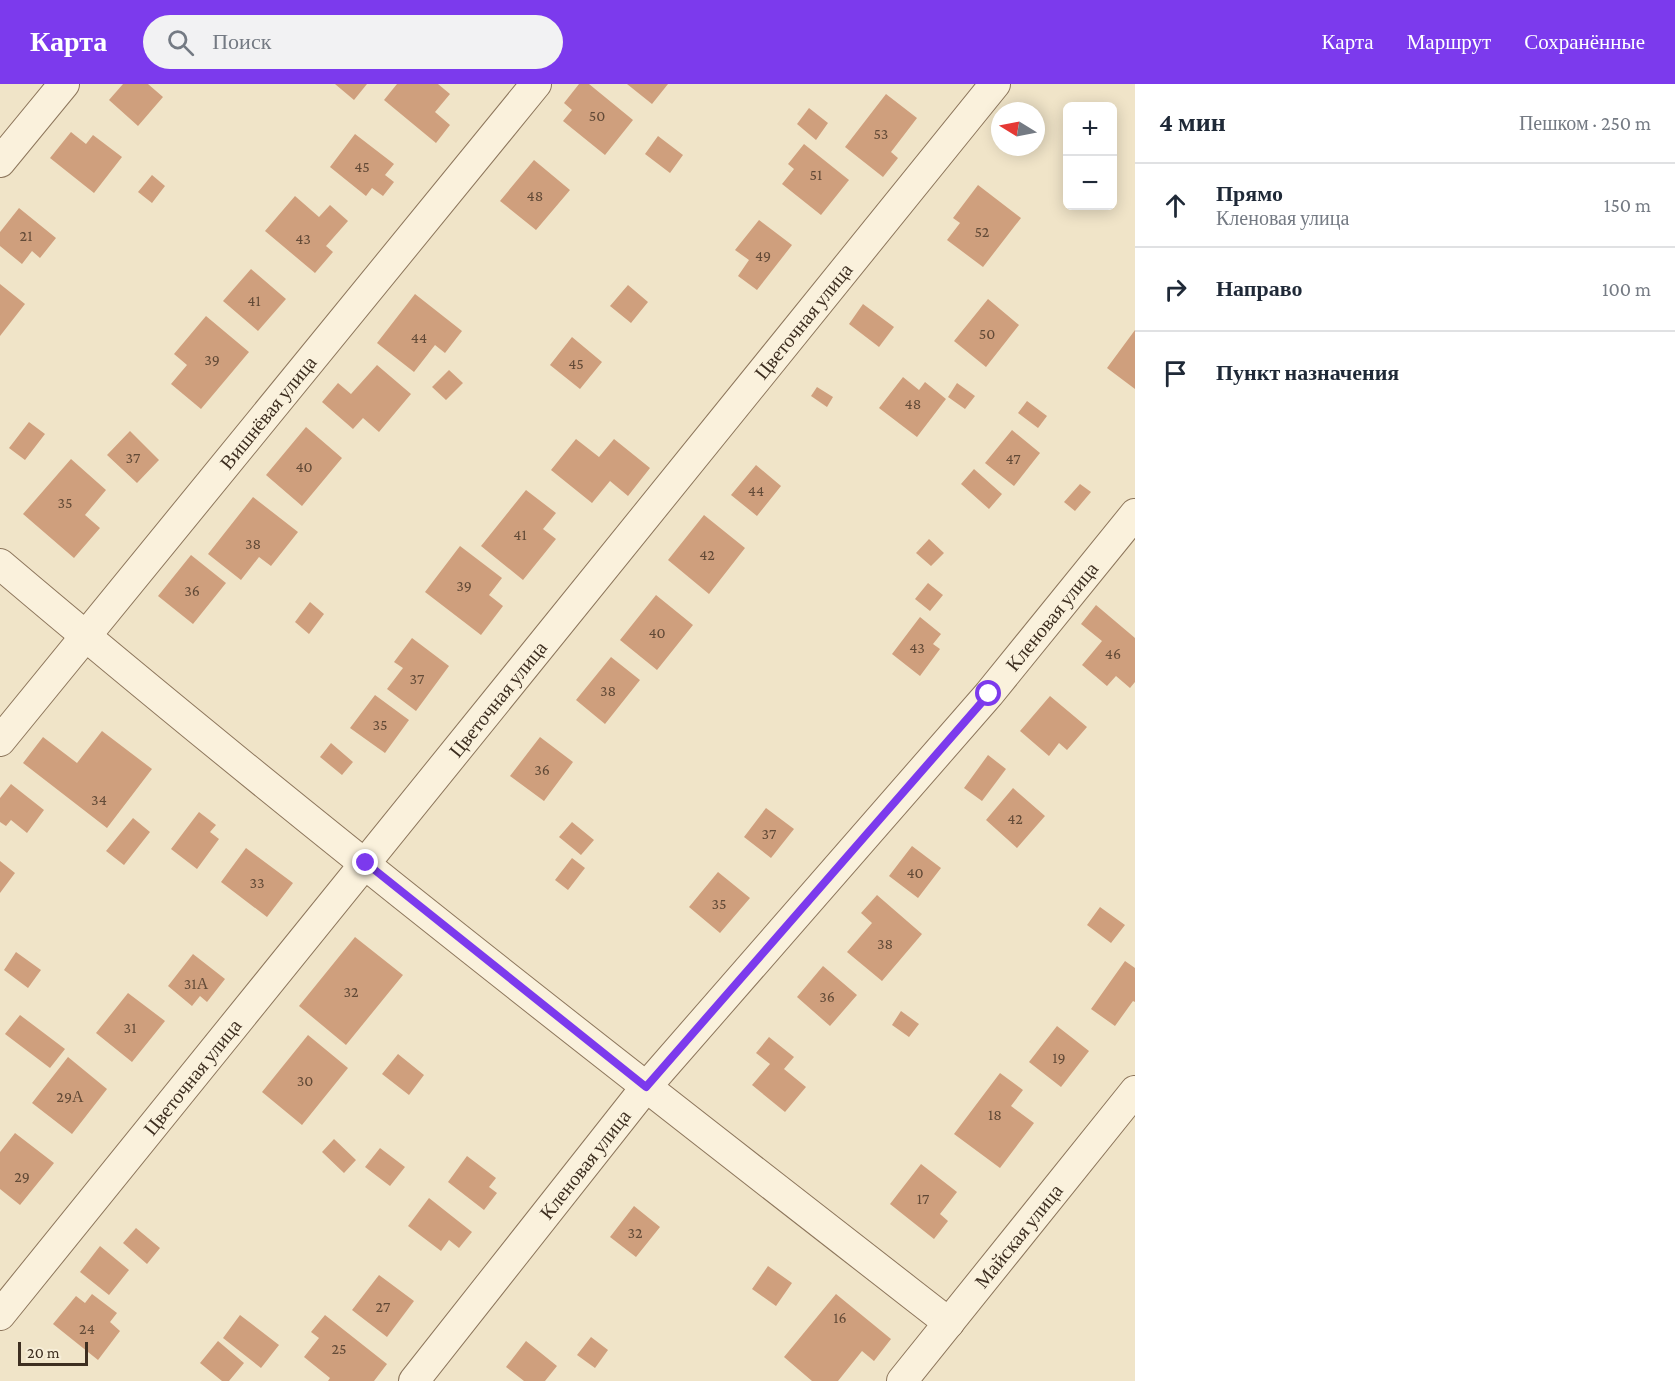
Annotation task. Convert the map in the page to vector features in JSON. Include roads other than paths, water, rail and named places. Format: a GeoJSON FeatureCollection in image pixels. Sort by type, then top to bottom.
{"type":"FeatureCollection","features":[{"type":"Feature","properties":{"kind":"street"},"geometry":{"type":"LineString","coordinates":[[0,162],[64,84]]}},
{"type":"Feature","properties":{"kind":"street","name":"Вишнёвая улица"},"geometry":{"type":"LineString","coordinates":[[0,741],[536,84]]}},
{"type":"Feature","properties":{"kind":"street","name":"Цветочная улица"},"geometry":{"type":"LineString","coordinates":[[0,1315],[995,84]]}},
{"type":"Feature","properties":{"kind":"street","name":"Кленовая улица"},"geometry":{"type":"LineString","coordinates":[[414,1381],[646,1087],[989,694],[1135,514]]}},
{"type":"Feature","properties":{"kind":"street"},"geometry":{"type":"LineString","coordinates":[[0,564],[85,636],[646,1087],[949,1323]]}},
{"type":"Feature","properties":{"kind":"street","name":"Майская улица"},"geometry":{"type":"LineString","coordinates":[[902,1381],[1135,1091]]}}]}
